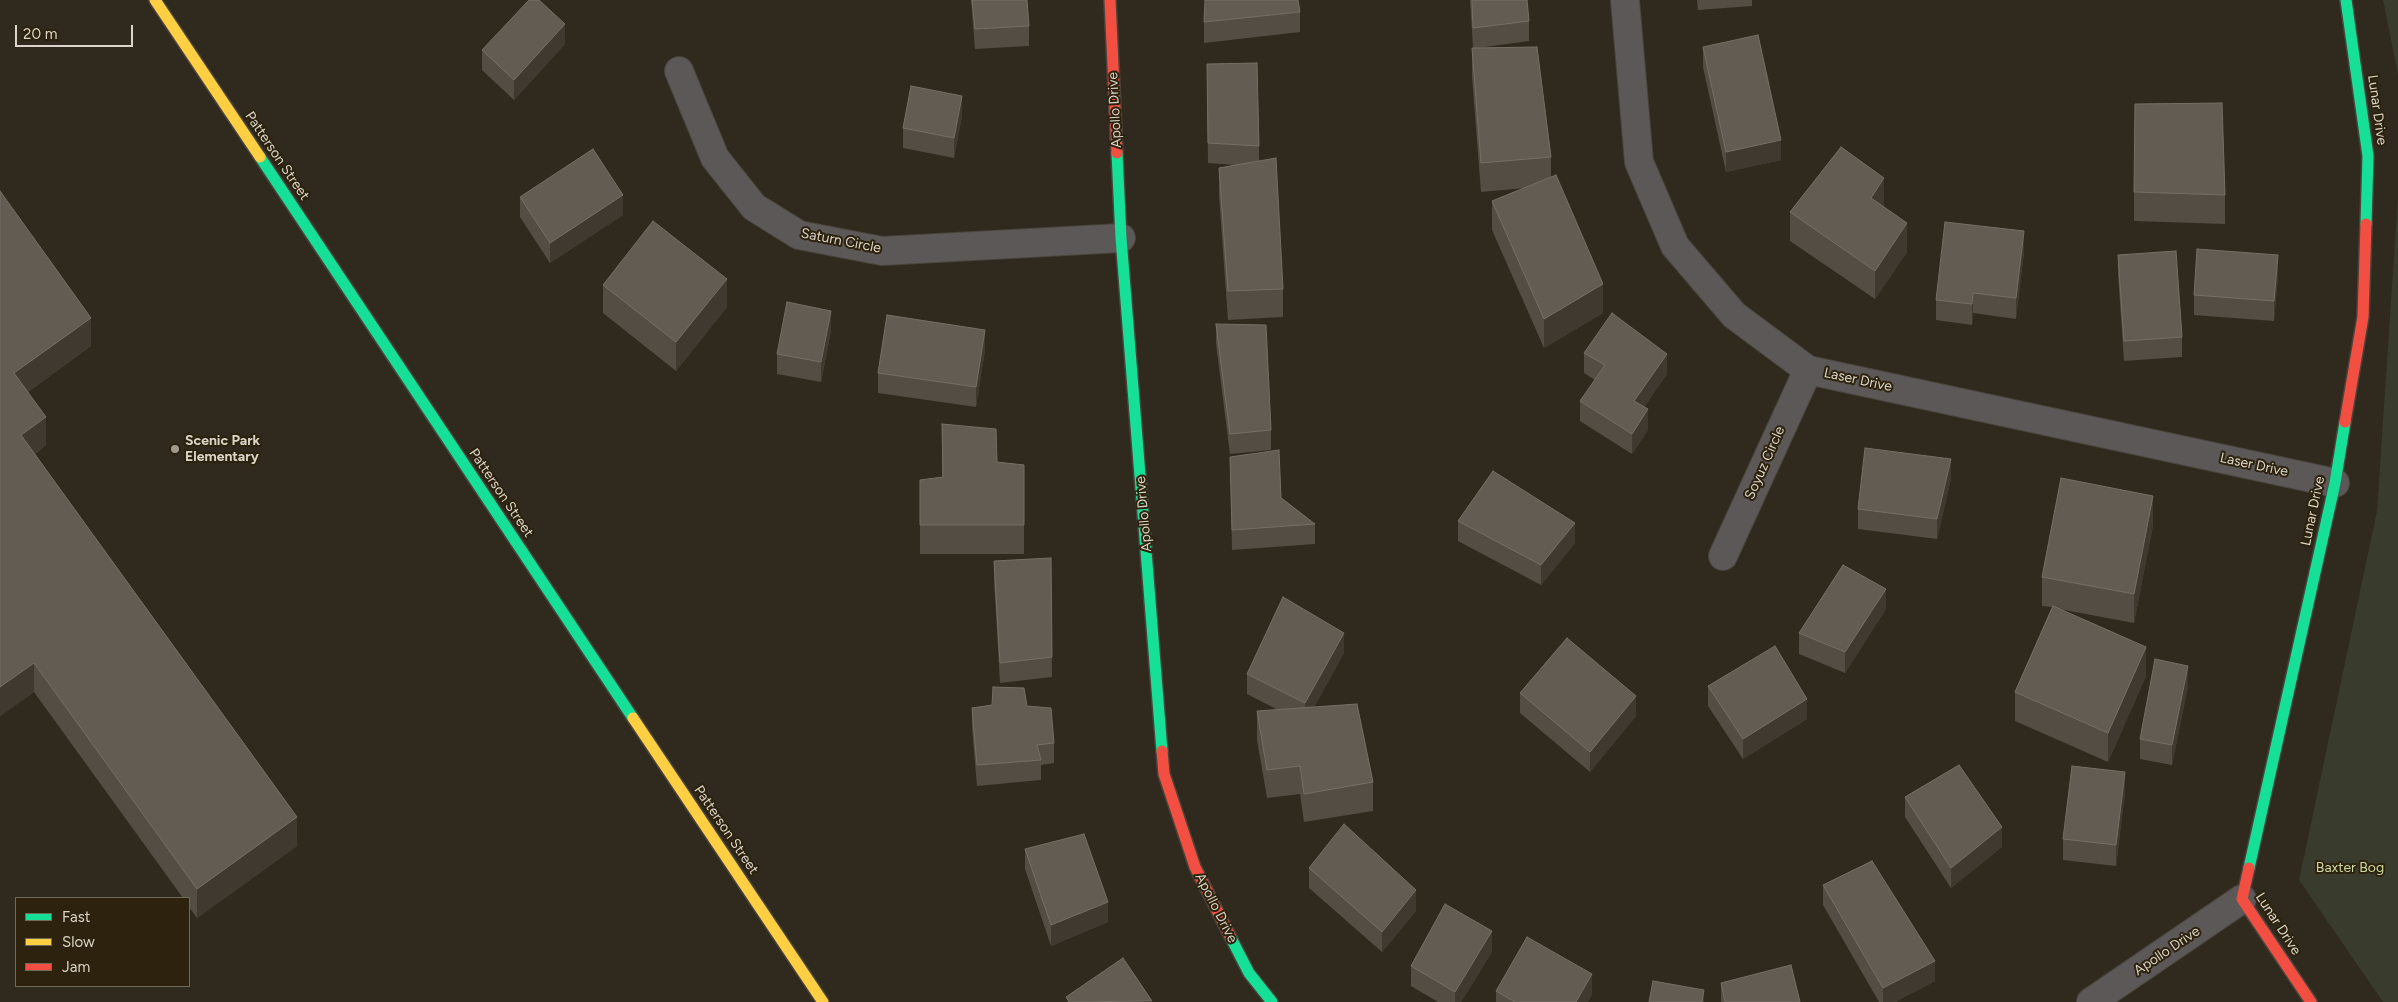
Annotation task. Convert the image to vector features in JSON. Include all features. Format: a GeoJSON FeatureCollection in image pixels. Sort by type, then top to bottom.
{"type":"FeatureCollection","features":[{"type":"Feature","properties":{"kind":"street","name":"Patterson Street"},"geometry":{"type":"LineString","coordinates":[[155,0],[822,1002]]}},
{"type":"Feature","properties":{"kind":"street","name":"Apollo Drive"},"geometry":{"type":"LineString","coordinates":[[1110,0],[1122,238],[1164,774],[1195,867],[1249,973],[1272,1002]]}},
{"type":"Feature","properties":{"kind":"street","name":"Laser Drive"},"geometry":{"type":"LineString","coordinates":[[1625,0],[1639,162],[1675,246],[1734,315],[1808,370],[2335,483]]}},
{"type":"Feature","properties":{"kind":"street","name":"Lunar Drive"},"geometry":{"type":"LineString","coordinates":[[2311,1002],[2242,899],[2335,483],[2363,317],[2368,156],[2346,0]]}},
{"type":"Feature","properties":{"kind":"street","name":"Saturn Circle"},"geometry":{"type":"LineString","coordinates":[[678,71],[715,158],[754,207],[799,235],[882,251],[1122,238]]}},
{"type":"Feature","properties":{"kind":"street","name":"Soyuz Circle"},"geometry":{"type":"LineString","coordinates":[[1723,556],[1808,370]]}},
{"type":"Feature","properties":{"kind":"street","name":"Apollo Drive"},"geometry":{"type":"LineString","coordinates":[[2091,1002],[2242,899]]}},
{"type":"Feature","properties":{"kind":"green space"},"geometry":{"type":"Polygon","coordinates":[[[2383,0],[2398,0],[2398,75],[2383,0]]]}},
{"type":"Feature","properties":{"kind":"green space","name":"Baxter Bog"},"geometry":{"type":"Polygon","coordinates":[[[2398,196],[2398,1002],[2383,1002],[2299,880],[2377,511],[2398,196]]]}},
{"type":"Feature","properties":{"kind":"building"},"geometry":{"type":"Polygon","coordinates":[[[529,0],[539,0],[565,24],[514,80],[482,50],[529,0]]]}},
{"type":"Feature","properties":{"kind":"building"},"geometry":{"type":"Polygon","coordinates":[[[972,0],[1027,0],[1029,26],[975,29],[972,0]]]}},
{"type":"Feature","properties":{"kind":"building"},"geometry":{"type":"Polygon","coordinates":[[[1205,0],[1298,0],[1300,12],[1204,22],[1205,0]]]}},
{"type":"Feature","properties":{"kind":"building"},"geometry":{"type":"Polygon","coordinates":[[[1472,0],[1527,0],[1529,21],[1473,28],[1472,0]]]}},
{"type":"Feature","properties":{"kind":"building"},"geometry":{"type":"Polygon","coordinates":[[[1758,35],[1781,140],[1726,152],[1703,47],[1758,35]]]}},
{"type":"Feature","properties":{"kind":"building"},"geometry":{"type":"Polygon","coordinates":[[[1537,47],[1551,157],[1481,163],[1472,48],[1537,47]]]}},
{"type":"Feature","properties":{"kind":"building"},"geometry":{"type":"Polygon","coordinates":[[[1257,63],[1259,146],[1208,143],[1207,64],[1257,63]]]}},
{"type":"Feature","properties":{"kind":"building"},"geometry":{"type":"Polygon","coordinates":[[[911,86],[962,96],[954,138],[903,128],[911,86]]]}},
{"type":"Feature","properties":{"kind":"building"},"geometry":{"type":"Polygon","coordinates":[[[2222,103],[2225,195],[2134,192],[2135,104],[2222,103]]]}},
{"type":"Feature","properties":{"kind":"building"},"geometry":{"type":"Polygon","coordinates":[[[1841,147],[1884,178],[1871,198],[1907,223],[1875,271],[1790,212],[1841,147]]]}},
{"type":"Feature","properties":{"kind":"building"},"geometry":{"type":"Polygon","coordinates":[[[593,149],[623,195],[550,243],[520,197],[593,149]]]}},
{"type":"Feature","properties":{"kind":"building"},"geometry":{"type":"Polygon","coordinates":[[[1276,158],[1283,289],[1228,291],[1219,168],[1276,158]]]}},
{"type":"Feature","properties":{"kind":"building"},"geometry":{"type":"Polygon","coordinates":[[[1556,175],[1603,284],[1544,319],[1492,201],[1556,175]]]}},
{"type":"Feature","properties":{"kind":"building"},"geometry":{"type":"Polygon","coordinates":[[[0,191],[91,318],[14,373],[46,417],[21,435],[297,817],[197,889],[34,663],[0,687],[0,191]]]}},
{"type":"Feature","properties":{"kind":"building"},"geometry":{"type":"Polygon","coordinates":[[[653,221],[727,279],[676,342],[603,285],[653,221]]]}},
{"type":"Feature","properties":{"kind":"building"},"geometry":{"type":"Polygon","coordinates":[[[1945,222],[2024,231],[2016,298],[1973,293],[1972,304],[1936,300],[1945,222]]]}},
{"type":"Feature","properties":{"kind":"building"},"geometry":{"type":"Polygon","coordinates":[[[2197,249],[2278,255],[2274,301],[2194,295],[2197,249]]]}},
{"type":"Feature","properties":{"kind":"building"},"geometry":{"type":"Polygon","coordinates":[[[2176,251],[2182,337],[2124,341],[2118,255],[2176,251]]]}},
{"type":"Feature","properties":{"kind":"building"},"geometry":{"type":"Polygon","coordinates":[[[787,302],[831,311],[821,362],[777,354],[787,302]]]}},
{"type":"Feature","properties":{"kind":"building"},"geometry":{"type":"Polygon","coordinates":[[[1612,313],[1667,354],[1634,401],[1648,409],[1632,434],[1580,401],[1605,365],[1584,353],[1612,313]]]}},
{"type":"Feature","properties":{"kind":"building"},"geometry":{"type":"Polygon","coordinates":[[[887,315],[985,330],[976,387],[878,373],[887,315]]]}},
{"type":"Feature","properties":{"kind":"building"},"geometry":{"type":"Polygon","coordinates":[[[1216,324],[1266,325],[1271,430],[1230,434],[1216,324]]]}},
{"type":"Feature","properties":{"kind":"building"},"geometry":{"type":"Polygon","coordinates":[[[942,424],[996,429],[997,462],[1024,465],[1024,525],[920,525],[920,480],[943,477],[942,424]]]}},
{"type":"Feature","properties":{"kind":"building"},"geometry":{"type":"Polygon","coordinates":[[[1865,448],[1951,459],[1937,519],[1858,509],[1865,448]]]}},
{"type":"Feature","properties":{"kind":"building"},"geometry":{"type":"Polygon","coordinates":[[[1279,450],[1281,498],[1315,524],[1232,530],[1230,457],[1279,450]]]}},
{"type":"Feature","properties":{"kind":"building"},"geometry":{"type":"Polygon","coordinates":[[[1493,471],[1575,523],[1541,565],[1458,521],[1493,471]]]}},
{"type":"Feature","properties":{"kind":"building"},"geometry":{"type":"Polygon","coordinates":[[[2061,478],[2153,496],[2134,594],[2042,577],[2061,478]]]}},
{"type":"Feature","properties":{"kind":"building"},"geometry":{"type":"Polygon","coordinates":[[[1051,558],[1052,657],[1000,663],[994,561],[1051,558]]]}},
{"type":"Feature","properties":{"kind":"building"},"geometry":{"type":"Polygon","coordinates":[[[1843,565],[1886,589],[1845,652],[1799,633],[1843,565]]]}},
{"type":"Feature","properties":{"kind":"building"},"geometry":{"type":"Polygon","coordinates":[[[1283,597],[1344,633],[1305,703],[1247,674],[1283,597]]]}},
{"type":"Feature","properties":{"kind":"building"},"geometry":{"type":"Polygon","coordinates":[[[2053,606],[2146,647],[2108,733],[2015,692],[2053,606]]]}},
{"type":"Feature","properties":{"kind":"building"},"geometry":{"type":"Polygon","coordinates":[[[1567,638],[1636,696],[1590,752],[1520,693],[1567,638]]]}},
{"type":"Feature","properties":{"kind":"building"},"geometry":{"type":"Polygon","coordinates":[[[1775,646],[1807,699],[1743,739],[1708,686],[1775,646]]]}},
{"type":"Feature","properties":{"kind":"building"},"geometry":{"type":"Polygon","coordinates":[[[2155,659],[2188,666],[2172,745],[2140,739],[2155,659]]]}},
{"type":"Feature","properties":{"kind":"building"},"geometry":{"type":"Polygon","coordinates":[[[993,687],[1024,688],[1027,706],[1051,708],[1054,743],[1037,745],[1041,760],[977,765],[972,708],[992,705],[993,687]]]}},
{"type":"Feature","properties":{"kind":"building"},"geometry":{"type":"Polygon","coordinates":[[[1357,704],[1373,782],[1304,794],[1300,766],[1267,770],[1257,711],[1357,704]]]}},
{"type":"Feature","properties":{"kind":"building"},"geometry":{"type":"Polygon","coordinates":[[[1959,765],[2002,827],[1951,868],[1905,797],[1959,765]]]}},
{"type":"Feature","properties":{"kind":"building"},"geometry":{"type":"Polygon","coordinates":[[[2072,766],[2125,772],[2116,845],[2063,839],[2072,766]]]}},
{"type":"Feature","properties":{"kind":"building"},"geometry":{"type":"Polygon","coordinates":[[[1344,824],[1416,890],[1382,932],[1309,868],[1344,824]]]}},
{"type":"Feature","properties":{"kind":"building"},"geometry":{"type":"Polygon","coordinates":[[[1084,834],[1108,902],[1051,925],[1025,849],[1084,834]]]}},
{"type":"Feature","properties":{"kind":"building"},"geometry":{"type":"Polygon","coordinates":[[[1872,861],[1935,961],[1883,988],[1823,885],[1872,861]]]}},
{"type":"Feature","properties":{"kind":"building"},"geometry":{"type":"Polygon","coordinates":[[[1445,904],[1492,931],[1455,992],[1411,966],[1445,904]]]}},
{"type":"Feature","properties":{"kind":"building"},"geometry":{"type":"Polygon","coordinates":[[[1527,937],[1592,974],[1576,1002],[1515,1002],[1496,991],[1527,937]]]}},
{"type":"Feature","properties":{"kind":"building"},"geometry":{"type":"Polygon","coordinates":[[[1123,958],[1152,1001],[1069,1002],[1066,997],[1123,958]]]}},
{"type":"Feature","properties":{"kind":"building"},"geometry":{"type":"Polygon","coordinates":[[[1791,965],[1800,1002],[1725,1002],[1721,983],[1791,965]]]}},
{"type":"Feature","properties":{"kind":"building"},"geometry":{"type":"Polygon","coordinates":[[[1653,981],[1704,990],[1702,1002],[1649,1002],[1653,981]]]}},
{"type":"Feature","properties":{"kind":"traffic: fast"},"geometry":{"type":"LineString","coordinates":[[2346,0],[2368,156],[2366,224]]}},
{"type":"Feature","properties":{"kind":"traffic: fast"},"geometry":{"type":"LineString","coordinates":[[1117,153],[1121,238],[1162,751]]}},
{"type":"Feature","properties":{"kind":"traffic: fast"},"geometry":{"type":"LineString","coordinates":[[260,157],[633,718]]}},
{"type":"Feature","properties":{"kind":"traffic: fast"},"geometry":{"type":"LineString","coordinates":[[2249,868],[2335,483],[2345,422]]}},
{"type":"Feature","properties":{"kind":"traffic: fast"},"geometry":{"type":"LineString","coordinates":[[1230,936],[1249,973],[1272,1002]]}},
{"type":"Feature","properties":{"kind":"traffic: slow"},"geometry":{"type":"LineString","coordinates":[[155,0],[260,157]]}},
{"type":"Feature","properties":{"kind":"traffic: slow"},"geometry":{"type":"LineString","coordinates":[[633,718],[823,1002]]}},
{"type":"Feature","properties":{"kind":"traffic: jam"},"geometry":{"type":"LineString","coordinates":[[1110,0],[1117,153]]}},
{"type":"Feature","properties":{"kind":"traffic: jam"},"geometry":{"type":"LineString","coordinates":[[2345,422],[2363,317],[2366,224]]}},
{"type":"Feature","properties":{"kind":"traffic: jam"},"geometry":{"type":"LineString","coordinates":[[1162,751],[1164,774],[1195,867],[1230,936]]}},
{"type":"Feature","properties":{"kind":"traffic: jam"},"geometry":{"type":"LineString","coordinates":[[2249,868],[2242,899],[2311,1002]]}},
{"type":"Feature","properties":{"kind":"place","name":"Scenic Park Elementary"},"geometry":{"type":"Point","coordinates":[175,449]}}]}
